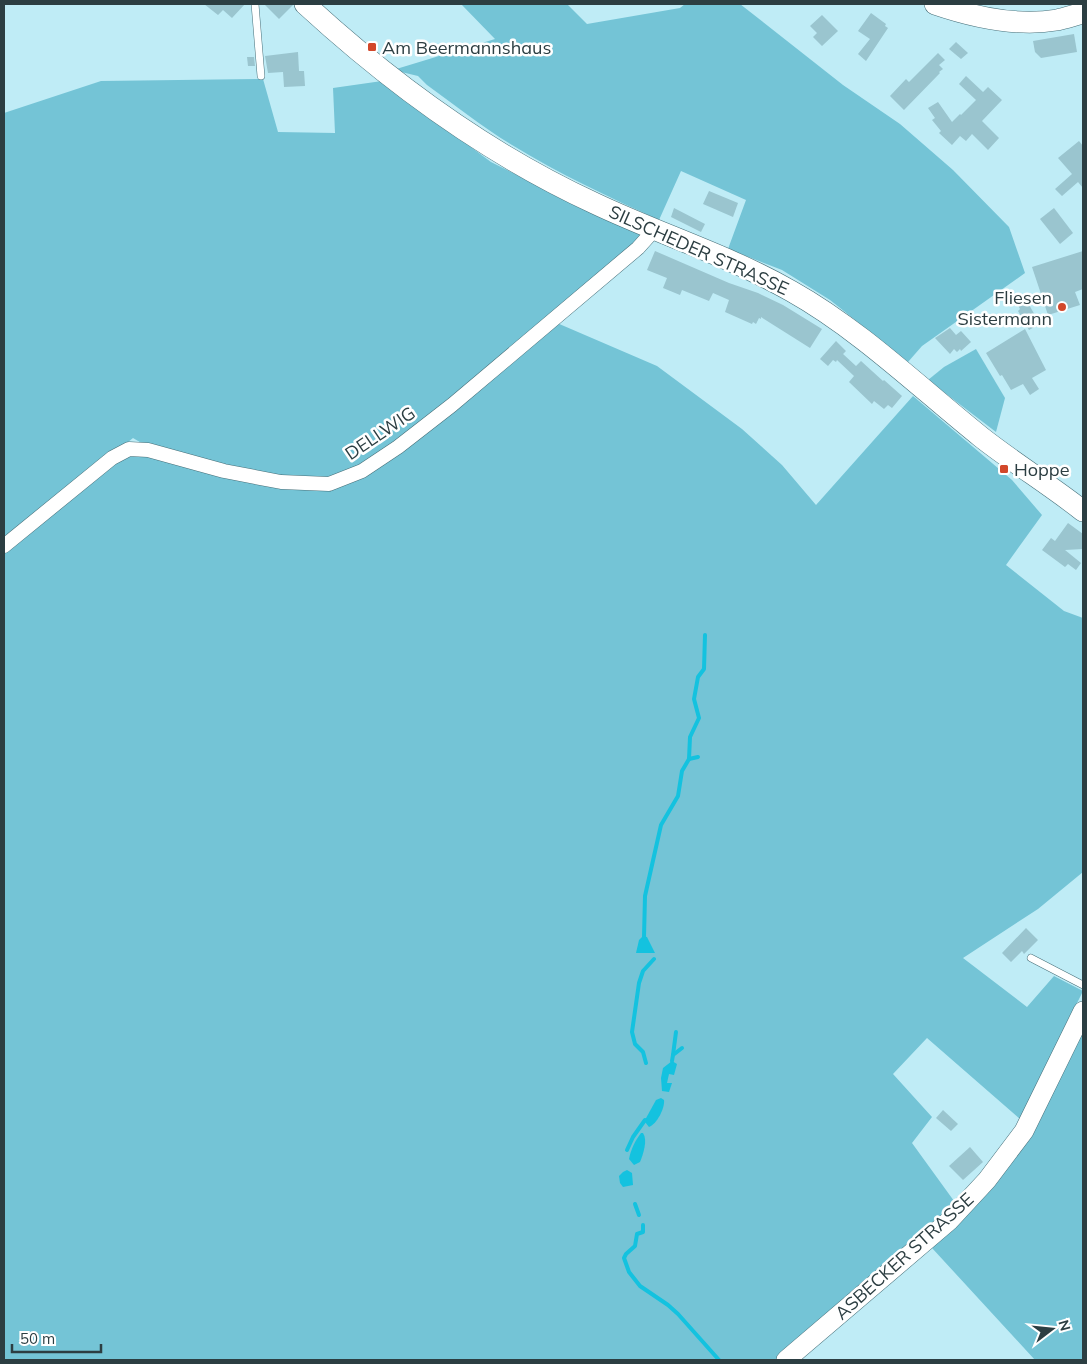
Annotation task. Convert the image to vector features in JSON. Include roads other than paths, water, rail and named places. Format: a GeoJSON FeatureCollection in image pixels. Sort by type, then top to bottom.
{"type":"FeatureCollection","features":[{"type":"Feature","properties":{"kind":"main road"},"geometry":{"type":"LineString","coordinates":[[935,4],[980,17],[1006,21],[1056,20],[1083,13]]}},
{"type":"Feature","properties":{"kind":"main road","name":"SILSCHEDER STRASSE"},"geometry":{"type":"LineString","coordinates":[[308,5],[338,35],[393,80],[500,154],[573,194],[760,274],[821,310],[858,337],[1008,459],[1083,511]]}},
{"type":"Feature","properties":{"kind":"main road"},"geometry":{"type":"LineString","coordinates":[[1059,494],[1075,494],[1083,490]]}},
{"type":"Feature","properties":{"kind":"main road","name":"ASBECKER STRASSE"},"geometry":{"type":"LineString","coordinates":[[786,1360],[949,1221],[987,1180],[1024,1132],[1083,1011]]}},
{"type":"Feature","properties":{"kind":"street","name":"DELLWIG"},"geometry":{"type":"LineString","coordinates":[[4,546],[112,458],[129,449],[148,450],[224,471],[281,482],[329,484],[362,471],[398,447],[452,405],[638,248],[655,229]]}},
{"type":"Feature","properties":{"kind":"lane"},"geometry":{"type":"LineString","coordinates":[[255,4],[261,76]]}},
{"type":"Feature","properties":{"kind":"lane"},"geometry":{"type":"LineString","coordinates":[[1031,958],[1083,984]]}},
{"type":"Feature","properties":{"kind":"waterway"},"geometry":{"type":"LineString","coordinates":[[644,937],[645,896],[661,825],[678,796],[682,771],[689,759],[690,737],[699,718],[694,699],[698,677],[704,669],[705,635]]}},
{"type":"Feature","properties":{"kind":"waterway"},"geometry":{"type":"LineString","coordinates":[[689,759],[698,757]]}},
{"type":"Feature","properties":{"kind":"waterway"},"geometry":{"type":"LineString","coordinates":[[646,1063],[643,1052],[635,1044],[632,1032],[639,983],[643,971],[654,959]]}},
{"type":"Feature","properties":{"kind":"waterway"},"geometry":{"type":"LineString","coordinates":[[673,1055],[676,1032]]}},
{"type":"Feature","properties":{"kind":"waterway"},"geometry":{"type":"LineString","coordinates":[[672,1061],[673,1055],[682,1048]]}},
{"type":"Feature","properties":{"kind":"waterway"},"geometry":{"type":"LineString","coordinates":[[627,1150],[633,1137],[645,1120]]}},
{"type":"Feature","properties":{"kind":"waterway"},"geometry":{"type":"LineString","coordinates":[[635,1204],[639,1215]]}},
{"type":"Feature","properties":{"kind":"waterway"},"geometry":{"type":"LineString","coordinates":[[643,1225],[643,1232],[637,1234],[635,1246],[624,1258],[629,1272],[640,1286],[678,1314],[719,1360]]}},
{"type":"Feature","properties":{"kind":"place","name":"Am Beermannshaus"},"geometry":{"type":"Point","coordinates":[372,47]}},
{"type":"Feature","properties":{"kind":"place","name":"Fliesen Sistermann"},"geometry":{"type":"Point","coordinates":[1062,307]}},
{"type":"Feature","properties":{"kind":"place","name":"Hoppe"},"geometry":{"type":"Point","coordinates":[1004,469]}}]}
